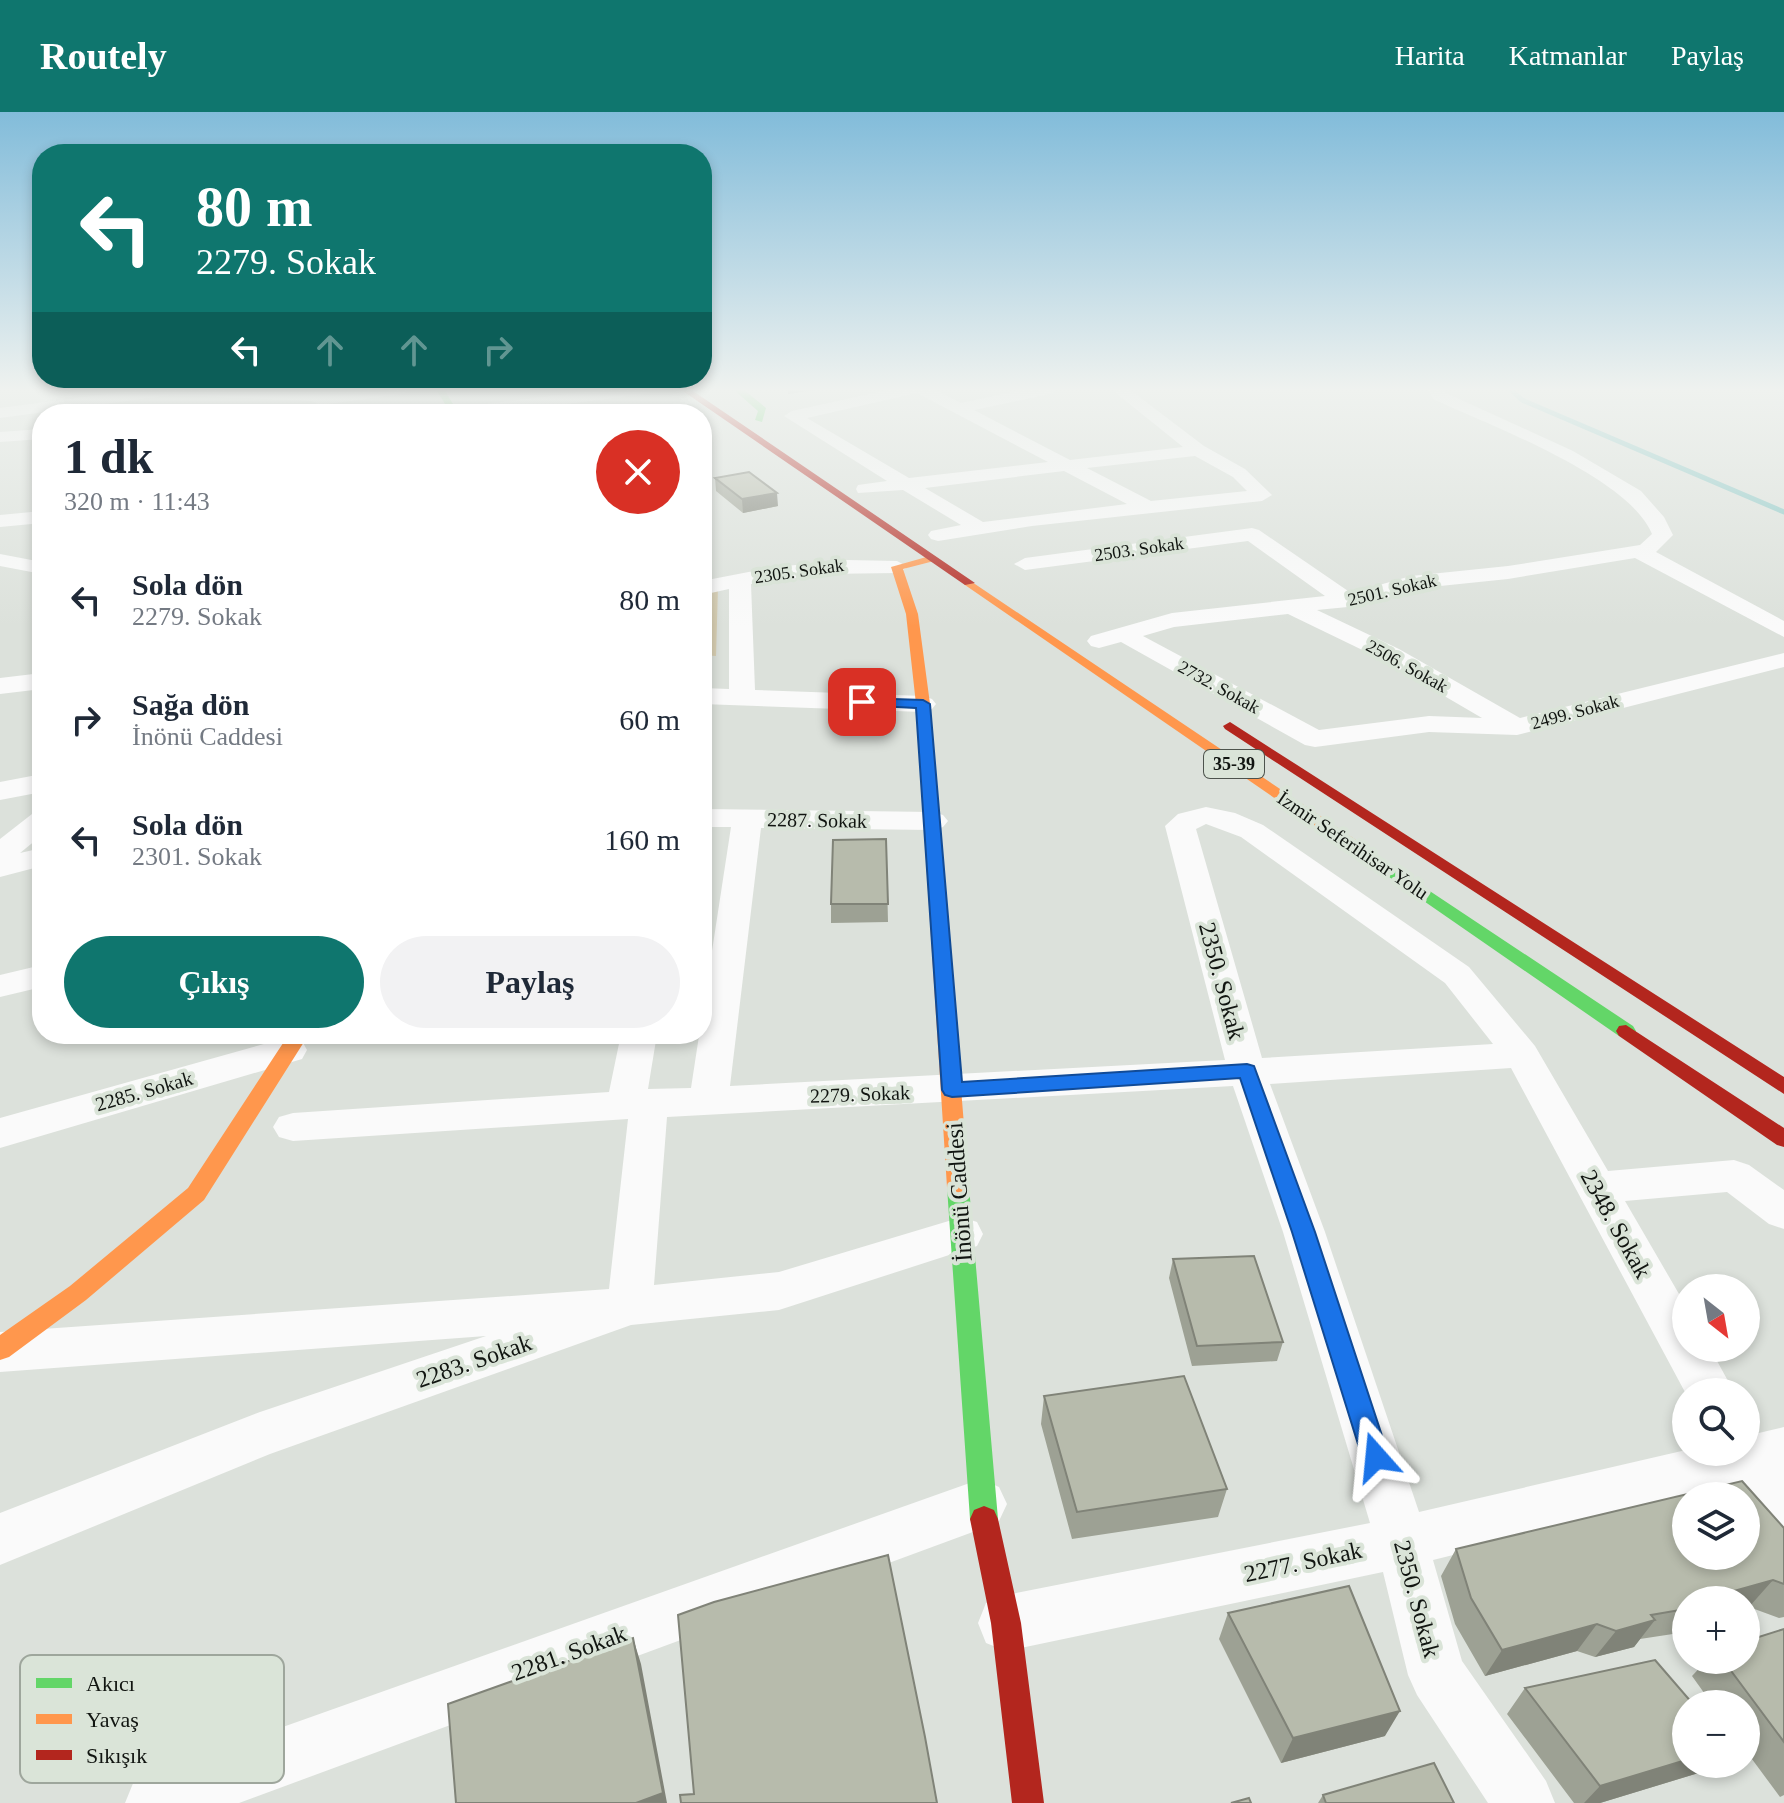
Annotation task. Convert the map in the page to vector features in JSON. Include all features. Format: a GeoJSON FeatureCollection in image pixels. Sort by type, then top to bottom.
{"type":"FeatureCollection","features":[{"type":"Feature","properties":{"kind":"main road","name":"İzmir Seferihisar Yolu"},"geometry":{"type":"LineString","coordinates":[[798,468],[1784,1139]]}},
{"type":"Feature","properties":{"kind":"main road"},"geometry":{"type":"LineString","coordinates":[[833,468],[890,504]]}},
{"type":"Feature","properties":{"kind":"main road"},"geometry":{"type":"LineString","coordinates":[[932,531],[960,549]]}},
{"type":"Feature","properties":{"kind":"main road"},"geometry":{"type":"LineString","coordinates":[[897,567],[930,559]]}},
{"type":"Feature","properties":{"kind":"main road","name":"İnönü Caddesi"},"geometry":{"type":"LineString","coordinates":[[897,567],[912,614],[923,704],[981,1504],[1006,1623],[1028,1803]]}},
{"type":"Feature","properties":{"kind":"main road","name":"İzmir Seferihisar Yolu"},"geometry":{"type":"LineString","coordinates":[[1215,716],[1784,1087]]}},
{"type":"Feature","properties":{"kind":"main road"},"geometry":{"type":"LineString","coordinates":[[0,1351],[78,1293],[196,1194],[293,1044]]}},
{"type":"Feature","properties":{"kind":"street"},"geometry":{"type":"LineString","coordinates":[[880,468],[978,527]]}},
{"type":"Feature","properties":{"kind":"street"},"geometry":{"type":"LineString","coordinates":[[852,480],[907,484],[1047,468]]}},
{"type":"Feature","properties":{"kind":"street"},"geometry":{"type":"LineString","coordinates":[[1077,468],[1151,509]]}},
{"type":"Feature","properties":{"kind":"street"},"geometry":{"type":"LineString","coordinates":[[932,531],[1262,495],[1230,468]]}},
{"type":"Feature","properties":{"kind":"street"},"geometry":{"type":"LineString","coordinates":[[1589,468],[1634,495],[1657,521],[1663,535],[1646,550],[1638,551]]}},
{"type":"Feature","properties":{"kind":"street"},"geometry":{"type":"LineString","coordinates":[[0,521],[32,518]]}},
{"type":"Feature","properties":{"kind":"street","name":"2503. Sokak"},"geometry":{"type":"LineString","coordinates":[[1025,564],[1252,534],[1347,601]]}},
{"type":"Feature","properties":{"kind":"street"},"geometry":{"type":"LineString","coordinates":[[1638,551],[1784,630]]}},
{"type":"Feature","properties":{"kind":"street","name":"2501. Sokak"},"geometry":{"type":"LineString","coordinates":[[1108,641],[1172,620],[1368,598],[1382,590],[1447,577],[1486,575],[1638,551]]}},
{"type":"Feature","properties":{"kind":"street","name":"2305. Sokak"},"geometry":{"type":"LineString","coordinates":[[712,586],[854,564],[897,567]]}},
{"type":"Feature","properties":{"kind":"street"},"geometry":{"type":"LineString","coordinates":[[0,572],[32,569]]}},
{"type":"Feature","properties":{"kind":"street"},"geometry":{"type":"LineString","coordinates":[[0,572],[32,580]]}},
{"type":"Feature","properties":{"kind":"street"},"geometry":{"type":"LineString","coordinates":[[740,579],[742,697]]}},
{"type":"Feature","properties":{"kind":"street","name":"2506. Sokak"},"geometry":{"type":"LineString","coordinates":[[1294,608],[1390,654],[1517,727]]}},
{"type":"Feature","properties":{"kind":"street","name":"2732. Sokak"},"geometry":{"type":"LineString","coordinates":[[1108,641],[1315,739]]}},
{"type":"Feature","properties":{"kind":"street","name":"2499. Sokak"},"geometry":{"type":"LineString","coordinates":[[1315,739],[1429,724],[1517,727],[1784,660]]}},
{"type":"Feature","properties":{"kind":"street"},"geometry":{"type":"LineString","coordinates":[[0,686],[32,682]]}},
{"type":"Feature","properties":{"kind":"street"},"geometry":{"type":"LineString","coordinates":[[712,696],[923,704]]}},
{"type":"Feature","properties":{"kind":"street"},"geometry":{"type":"LineString","coordinates":[[1315,739],[1331,792]]}},
{"type":"Feature","properties":{"kind":"street"},"geometry":{"type":"LineString","coordinates":[[0,791],[32,785]]}},
{"type":"Feature","properties":{"kind":"street","name":"2350. Sokak"},"geometry":{"type":"LineString","coordinates":[[1522,1055],[1457,975],[1252,831],[1219,815],[1191,816],[1180,826],[1247,1071],[1304,1232],[1402,1542],[1437,1675],[1524,1803]]}},
{"type":"Feature","properties":{"kind":"street","name":"2287. Sokak"},"geometry":{"type":"LineString","coordinates":[[712,818],[933,821]]}},
{"type":"Feature","properties":{"kind":"street"},"geometry":{"type":"LineString","coordinates":[[709,1100],[747,820]]}},
{"type":"Feature","properties":{"kind":"street"},"geometry":{"type":"LineString","coordinates":[[32,828],[4,851],[1,867],[32,859]]}},
{"type":"Feature","properties":{"kind":"street"},"geometry":{"type":"LineString","coordinates":[[0,986],[32,978]]}},
{"type":"Feature","properties":{"kind":"street","name":"2285. Sokak"},"geometry":{"type":"LineString","coordinates":[[0,1133],[288,1044]]}},
{"type":"Feature","properties":{"kind":"street"},"geometry":{"type":"LineString","coordinates":[[0,1351],[630,1306],[639,1044]]}},
{"type":"Feature","properties":{"kind":"street","name":"2279. Sokak"},"geometry":{"type":"LineString","coordinates":[[293,1127],[637,1104],[952,1090],[1522,1055]]}},
{"type":"Feature","properties":{"kind":"street","name":"2348. Sokak"},"geometry":{"type":"LineString","coordinates":[[1522,1055],[1702,1378]]}},
{"type":"Feature","properties":{"kind":"street"},"geometry":{"type":"LineString","coordinates":[[1596,1188],[1734,1176],[1784,1212]]}},
{"type":"Feature","properties":{"kind":"street","name":"2283. Sokak"},"geometry":{"type":"LineString","coordinates":[[0,1539],[260,1435],[630,1306],[779,1291],[962,1234]]}},
{"type":"Feature","properties":{"kind":"street","name":"2277. Sokak"},"geometry":{"type":"LineString","coordinates":[[1006,1623],[1402,1542],[1708,1466]]}},
{"type":"Feature","properties":{"kind":"street"},"geometry":{"type":"LineString","coordinates":[[1759,1466],[1784,1508]]}},
{"type":"Feature","properties":{"kind":"street","name":"2281. Sokak"},"geometry":{"type":"LineString","coordinates":[[284,1757],[981,1504]]}},
{"type":"Feature","properties":{"kind":"street","name":"2281. Sokak"},"geometry":{"type":"LineString","coordinates":[[156,1803],[211,1783]]}},
{"type":"Feature","properties":{"kind":"shaded area"},"geometry":{"type":"Polygon","coordinates":[[[718,588],[716,656],[712,656],[712,590],[718,588]]]}},
{"type":"Feature","properties":{"kind":"building"},"geometry":{"type":"Polygon","coordinates":[[[749,472],[777,493],[742,499],[715,478],[749,472]]]}},
{"type":"Feature","properties":{"kind":"building"},"geometry":{"type":"Polygon","coordinates":[[[886,839],[888,904],[831,904],[833,840],[886,839]]]}},
{"type":"Feature","properties":{"kind":"building"},"geometry":{"type":"Polygon","coordinates":[[[1254,1256],[1283,1342],[1197,1346],[1173,1259],[1254,1256]]]}},
{"type":"Feature","properties":{"kind":"building"},"geometry":{"type":"Polygon","coordinates":[[[1184,1376],[1227,1489],[1077,1512],[1044,1396],[1184,1376]]]}},
{"type":"Feature","properties":{"kind":"building"},"geometry":{"type":"Polygon","coordinates":[[[1672,1498],[1672,1570],[1760,1570],[1760,1501],[1784,1528],[1784,1584],[1773,1580],[1752,1586],[1672,1586],[1672,1611],[1651,1615],[1655,1620],[1616,1631],[1597,1624],[1502,1650],[1471,1598],[1456,1549],[1672,1498]]]}},
{"type":"Feature","properties":{"kind":"building"},"geometry":{"type":"Polygon","coordinates":[[[888,1555],[937,1803],[681,1803],[680,1795],[694,1794],[678,1615],[714,1602],[888,1555]]]}},
{"type":"Feature","properties":{"kind":"building"},"geometry":{"type":"Polygon","coordinates":[[[1349,1586],[1400,1711],[1293,1738],[1228,1613],[1349,1586]]]}},
{"type":"Feature","properties":{"kind":"building"},"geometry":{"type":"Polygon","coordinates":[[[1784,1629],[1784,1742],[1760,1710],[1760,1690],[1745,1690],[1733,1674],[1760,1674],[1760,1637],[1784,1629]]]}},
{"type":"Feature","properties":{"kind":"building"},"geometry":{"type":"Polygon","coordinates":[[[633,1638],[663,1793],[636,1803],[456,1803],[448,1704],[633,1638]]]}},
{"type":"Feature","properties":{"kind":"building"},"geometry":{"type":"Polygon","coordinates":[[[1655,1660],[1681,1690],[1672,1690],[1672,1764],[1600,1786],[1525,1688],[1655,1660]]]}},
{"type":"Feature","properties":{"kind":"building"},"geometry":{"type":"Polygon","coordinates":[[[1434,1763],[1454,1803],[1326,1803],[1323,1795],[1434,1763]]]}},
{"type":"Feature","properties":{"kind":"building"},"geometry":{"type":"Polygon","coordinates":[[[1249,1798],[1251,1803],[1231,1803],[1249,1798]]]}},
{"type":"Feature","properties":{"kind":"waterway"},"geometry":{"type":"LineString","coordinates":[[1681,468],[1784,512]]}},
{"type":"Feature","properties":{"kind":"traffic: fast"},"geometry":{"type":"LineString","coordinates":[[1359,849],[1626,1031]]}},
{"type":"Feature","properties":{"kind":"traffic: fast"},"geometry":{"type":"LineString","coordinates":[[958,1187],[984,1519]]}},
{"type":"Feature","properties":{"kind":"traffic: slow"},"geometry":{"type":"LineString","coordinates":[[930,559],[897,567],[912,614],[923,704],[958,1187]]}},
{"type":"Feature","properties":{"kind":"traffic: slow"},"geometry":{"type":"LineString","coordinates":[[969,583],[1359,849]]}},
{"type":"Feature","properties":{"kind":"traffic: slow"},"geometry":{"type":"LineString","coordinates":[[0,1349],[78,1293],[196,1194],[293,1044]]}},
{"type":"Feature","properties":{"kind":"traffic: jam"},"geometry":{"type":"LineString","coordinates":[[800,468],[969,583]]}},
{"type":"Feature","properties":{"kind":"traffic: jam"},"geometry":{"type":"LineString","coordinates":[[1230,726],[1784,1087]]}},
{"type":"Feature","properties":{"kind":"traffic: jam"},"geometry":{"type":"LineString","coordinates":[[1626,1031],[1784,1139]]}},
{"type":"Feature","properties":{"kind":"traffic: jam"},"geometry":{"type":"LineString","coordinates":[[984,1519],[1006,1623],[1028,1803]]}},
{"type":"Feature","properties":{"kind":"route"},"geometry":{"type":"LineString","coordinates":[[862,702],[923,704],[952,1090],[1247,1071],[1304,1232],[1376,1457]]}}]}
